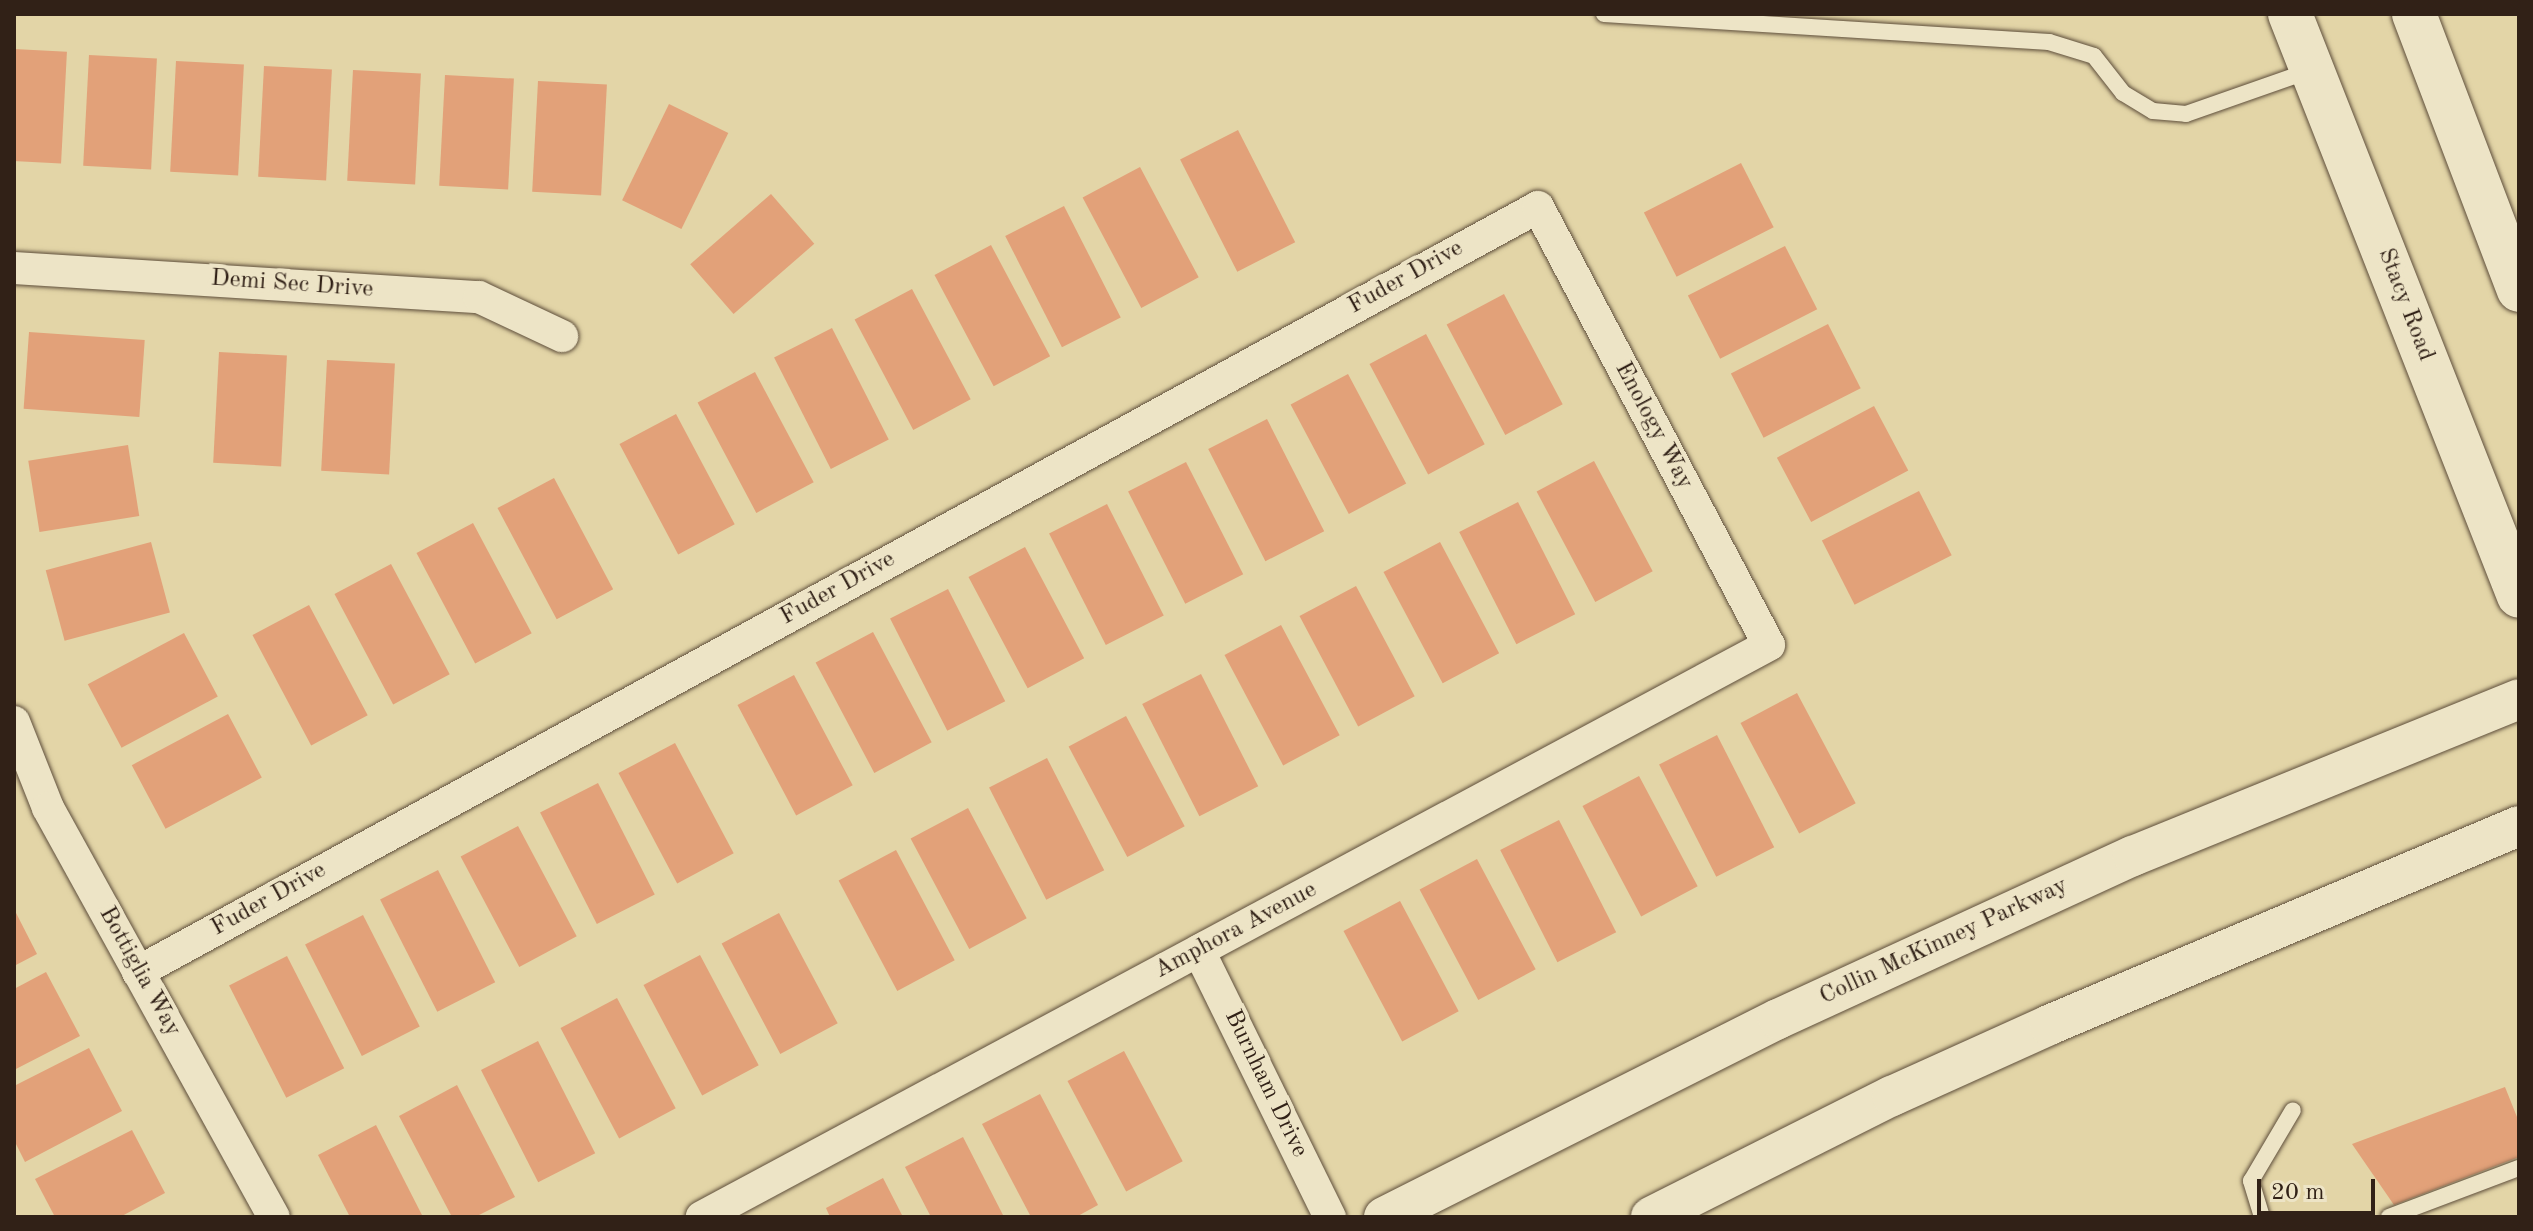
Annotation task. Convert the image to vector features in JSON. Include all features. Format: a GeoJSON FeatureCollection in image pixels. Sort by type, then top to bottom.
{"type":"FeatureCollection","features":[{"type":"Feature","properties":{"kind":"main road","name":"Stacy Road"},"geometry":{"type":"LineString","coordinates":[[2290,14],[2519,596]]}},
{"type":"Feature","properties":{"kind":"main road"},"geometry":{"type":"LineString","coordinates":[[2414,14],[2519,290]]}},
{"type":"Feature","properties":{"kind":"street","name":"Enology Way"},"geometry":{"type":"LineString","coordinates":[[1538,207],[1769,645]]}},
{"type":"Feature","properties":{"kind":"street","name":"Fuder Drive"},"geometry":{"type":"LineString","coordinates":[[138,972],[1538,207]]}},
{"type":"Feature","properties":{"kind":"street","name":"Demi Sec Drive"},"geometry":{"type":"LineString","coordinates":[[14,268],[479,297],[562,336]]}},
{"type":"Feature","properties":{"kind":"street","name":"Amphora Avenue"},"geometry":{"type":"LineString","coordinates":[[702,1217],[1769,645]]}},
{"type":"Feature","properties":{"kind":"street","name":"Collin McKinney Parkway"},"geometry":{"type":"LineString","coordinates":[[1384,1217],[1778,1019],[2119,862],[2519,699]]}},
{"type":"Feature","properties":{"kind":"street","name":"Bottiglia Way"},"geometry":{"type":"LineString","coordinates":[[14,722],[48,808],[274,1217]]}},
{"type":"Feature","properties":{"kind":"street"},"geometry":{"type":"LineString","coordinates":[[1651,1217],[1892,1096],[2049,1025],[2519,826]]}},
{"type":"Feature","properties":{"kind":"street","name":"Burnham Drive"},"geometry":{"type":"LineString","coordinates":[[1199,951],[1330,1217]]}},
{"type":"Feature","properties":{"kind":"lane"},"geometry":{"type":"LineString","coordinates":[[1604,14],[2049,42],[2094,56],[2123,93],[2153,111],[2186,114],[2312,70]]}},
{"type":"Feature","properties":{"kind":"lane"},"geometry":{"type":"LineString","coordinates":[[2262,1217],[2251,1181],[2293,1110]]}},
{"type":"Feature","properties":{"kind":"lane"},"geometry":{"type":"LineString","coordinates":[[2389,1217],[2519,1168]]}},
{"type":"Feature","properties":{"kind":"building"},"geometry":{"type":"Polygon","coordinates":[[[14,49],[67,52],[61,164],[14,161],[14,49]]]}},
{"type":"Feature","properties":{"kind":"building"},"geometry":{"type":"Polygon","coordinates":[[[89,55],[157,59],[151,169],[83,166],[89,55]]]}},
{"type":"Feature","properties":{"kind":"building"},"geometry":{"type":"Polygon","coordinates":[[[176,61],[244,65],[238,175],[170,172],[176,61]]]}},
{"type":"Feature","properties":{"kind":"building"},"geometry":{"type":"Polygon","coordinates":[[[264,66],[332,70],[326,180],[258,177],[264,66]]]}},
{"type":"Feature","properties":{"kind":"building"},"geometry":{"type":"Polygon","coordinates":[[[353,70],[421,74],[415,184],[347,181],[353,70]]]}},
{"type":"Feature","properties":{"kind":"building"},"geometry":{"type":"Polygon","coordinates":[[[445,75],[514,79],[508,189],[439,186],[445,75]]]}},
{"type":"Feature","properties":{"kind":"building"},"geometry":{"type":"Polygon","coordinates":[[[538,81],[607,85],[601,195],[532,192],[538,81]]]}},
{"type":"Feature","properties":{"kind":"building"},"geometry":{"type":"Polygon","coordinates":[[[669,104],[728,133],[681,229],[622,200],[669,104]]]}},
{"type":"Feature","properties":{"kind":"building"},"geometry":{"type":"Polygon","coordinates":[[[1238,130],[1295,242],[1237,272],[1180,160],[1238,130]]]}},
{"type":"Feature","properties":{"kind":"building"},"geometry":{"type":"Polygon","coordinates":[[[1741,163],[1774,227],[1677,277],[1644,212],[1741,163]]]}},
{"type":"Feature","properties":{"kind":"building"},"geometry":{"type":"Polygon","coordinates":[[[1140,167],[1199,277],[1141,308],[1083,198],[1140,167]]]}},
{"type":"Feature","properties":{"kind":"building"},"geometry":{"type":"Polygon","coordinates":[[[771,194],[814,244],[734,314],[690,264],[771,194]]]}},
{"type":"Feature","properties":{"kind":"building"},"geometry":{"type":"Polygon","coordinates":[[[1064,206],[1121,317],[1062,347],[1005,236],[1064,206]]]}},
{"type":"Feature","properties":{"kind":"building"},"geometry":{"type":"Polygon","coordinates":[[[991,245],[1050,356],[994,386],[934,275],[991,245]]]}},
{"type":"Feature","properties":{"kind":"building"},"geometry":{"type":"Polygon","coordinates":[[[1785,246],[1817,309],[1720,359],[1688,295],[1785,246]]]}},
{"type":"Feature","properties":{"kind":"building"},"geometry":{"type":"Polygon","coordinates":[[[912,289],[971,399],[913,430],[855,320],[912,289]]]}},
{"type":"Feature","properties":{"kind":"building"},"geometry":{"type":"Polygon","coordinates":[[[1504,294],[1563,404],[1505,435],[1447,325],[1504,294]]]}},
{"type":"Feature","properties":{"kind":"building"},"geometry":{"type":"Polygon","coordinates":[[[1828,324],[1861,388],[1764,438],[1731,373],[1828,324]]]}},
{"type":"Feature","properties":{"kind":"building"},"geometry":{"type":"Polygon","coordinates":[[[832,328],[889,439],[831,469],[774,358],[832,328]]]}},
{"type":"Feature","properties":{"kind":"building"},"geometry":{"type":"Polygon","coordinates":[[[29,332],[145,340],[139,417],[24,409],[29,332]]]}},
{"type":"Feature","properties":{"kind":"building"},"geometry":{"type":"Polygon","coordinates":[[[1426,334],[1485,444],[1428,474],[1369,364],[1426,334]]]}},
{"type":"Feature","properties":{"kind":"building"},"geometry":{"type":"Polygon","coordinates":[[[219,352],[287,356],[281,466],[213,463],[219,352]]]}},
{"type":"Feature","properties":{"kind":"building"},"geometry":{"type":"Polygon","coordinates":[[[327,360],[395,364],[389,474],[321,471],[327,360]]]}},
{"type":"Feature","properties":{"kind":"building"},"geometry":{"type":"Polygon","coordinates":[[[755,372],[814,482],[756,513],[698,403],[755,372]]]}},
{"type":"Feature","properties":{"kind":"building"},"geometry":{"type":"Polygon","coordinates":[[[1348,374],[1406,483],[1349,514],[1291,405],[1348,374]]]}},
{"type":"Feature","properties":{"kind":"building"},"geometry":{"type":"Polygon","coordinates":[[[1874,406],[1908,470],[1811,522],[1777,458],[1874,406]]]}},
{"type":"Feature","properties":{"kind":"building"},"geometry":{"type":"Polygon","coordinates":[[[676,414],[735,524],[678,554],[619,444],[676,414]]]}},
{"type":"Feature","properties":{"kind":"building"},"geometry":{"type":"Polygon","coordinates":[[[1267,419],[1324,531],[1265,561],[1208,449],[1267,419]]]}},
{"type":"Feature","properties":{"kind":"building"},"geometry":{"type":"Polygon","coordinates":[[[128,445],[139,516],[40,532],[28,461],[128,445]]]}},
{"type":"Feature","properties":{"kind":"building"},"geometry":{"type":"Polygon","coordinates":[[[1594,461],[1653,571],[1595,602],[1537,492],[1594,461]]]}},
{"type":"Feature","properties":{"kind":"building"},"geometry":{"type":"Polygon","coordinates":[[[1186,462],[1243,574],[1185,604],[1128,492],[1186,462]]]}},
{"type":"Feature","properties":{"kind":"building"},"geometry":{"type":"Polygon","coordinates":[[[554,478],[613,589],[557,619],[497,508],[554,478]]]}},
{"type":"Feature","properties":{"kind":"building"},"geometry":{"type":"Polygon","coordinates":[[[1919,491],[1952,555],[1855,605],[1822,540],[1919,491]]]}},
{"type":"Feature","properties":{"kind":"building"},"geometry":{"type":"Polygon","coordinates":[[[1518,502],[1575,614],[1516,644],[1459,532],[1518,502]]]}},
{"type":"Feature","properties":{"kind":"building"},"geometry":{"type":"Polygon","coordinates":[[[1107,504],[1164,615],[1106,645],[1049,534],[1107,504]]]}},
{"type":"Feature","properties":{"kind":"building"},"geometry":{"type":"Polygon","coordinates":[[[473,523],[532,633],[475,663],[416,553],[473,523]]]}},
{"type":"Feature","properties":{"kind":"building"},"geometry":{"type":"Polygon","coordinates":[[[151,542],[170,613],[65,641],[46,570],[151,542]]]}},
{"type":"Feature","properties":{"kind":"building"},"geometry":{"type":"Polygon","coordinates":[[[1440,542],[1499,653],[1443,683],[1383,572],[1440,542]]]}},
{"type":"Feature","properties":{"kind":"building"},"geometry":{"type":"Polygon","coordinates":[[[1025,547],[1084,658],[1028,688],[968,577],[1025,547]]]}},
{"type":"Feature","properties":{"kind":"building"},"geometry":{"type":"Polygon","coordinates":[[[391,564],[450,674],[393,704],[334,594],[391,564]]]}},
{"type":"Feature","properties":{"kind":"building"},"geometry":{"type":"Polygon","coordinates":[[[1356,586],[1415,696],[1358,726],[1299,616],[1356,586]]]}},
{"type":"Feature","properties":{"kind":"building"},"geometry":{"type":"Polygon","coordinates":[[[948,589],[1005,701],[947,731],[890,619],[948,589]]]}},
{"type":"Feature","properties":{"kind":"building"},"geometry":{"type":"Polygon","coordinates":[[[309,605],[368,715],[311,745],[252,635],[309,605]]]}},
{"type":"Feature","properties":{"kind":"building"},"geometry":{"type":"Polygon","coordinates":[[[1281,625],[1340,735],[1283,765],[1224,655],[1281,625]]]}},
{"type":"Feature","properties":{"kind":"building"},"geometry":{"type":"Polygon","coordinates":[[[873,632],[932,742],[874,773],[816,663],[873,632]]]}},
{"type":"Feature","properties":{"kind":"building"},"geometry":{"type":"Polygon","coordinates":[[[184,633],[218,697],[122,748],[88,684],[184,633]]]}},
{"type":"Feature","properties":{"kind":"building"},"geometry":{"type":"Polygon","coordinates":[[[1201,674],[1258,786],[1199,816],[1142,704],[1201,674]]]}},
{"type":"Feature","properties":{"kind":"building"},"geometry":{"type":"Polygon","coordinates":[[[794,675],[853,785],[796,815],[737,705],[794,675]]]}},
{"type":"Feature","properties":{"kind":"building"},"geometry":{"type":"Polygon","coordinates":[[[1797,693],[1856,803],[1799,833],[1740,723],[1797,693]]]}},
{"type":"Feature","properties":{"kind":"building"},"geometry":{"type":"Polygon","coordinates":[[[228,714],[262,778],[166,829],[132,765],[228,714]]]}},
{"type":"Feature","properties":{"kind":"building"},"geometry":{"type":"Polygon","coordinates":[[[1126,716],[1185,826],[1127,857],[1069,747],[1126,716]]]}},
{"type":"Feature","properties":{"kind":"building"},"geometry":{"type":"Polygon","coordinates":[[[1717,735],[1774,847],[1716,877],[1659,765],[1717,735]]]}},
{"type":"Feature","properties":{"kind":"building"},"geometry":{"type":"Polygon","coordinates":[[[675,743],[734,853],[677,883],[618,773],[675,743]]]}},
{"type":"Feature","properties":{"kind":"building"},"geometry":{"type":"Polygon","coordinates":[[[1047,758],[1104,870],[1046,900],[989,788],[1047,758]]]}},
{"type":"Feature","properties":{"kind":"building"},"geometry":{"type":"Polygon","coordinates":[[[1639,776],[1698,886],[1641,916],[1582,806],[1639,776]]]}},
{"type":"Feature","properties":{"kind":"building"},"geometry":{"type":"Polygon","coordinates":[[[598,783],[655,894],[597,924],[540,813],[598,783]]]}},
{"type":"Feature","properties":{"kind":"building"},"geometry":{"type":"Polygon","coordinates":[[[968,808],[1027,918],[969,949],[911,839],[968,808]]]}},
{"type":"Feature","properties":{"kind":"building"},"geometry":{"type":"Polygon","coordinates":[[[1559,820],[1616,932],[1557,962],[1500,850],[1559,820]]]}},
{"type":"Feature","properties":{"kind":"building"},"geometry":{"type":"Polygon","coordinates":[[[518,826],[577,936],[519,967],[461,857],[518,826]]]}},
{"type":"Feature","properties":{"kind":"building"},"geometry":{"type":"Polygon","coordinates":[[[896,850],[955,960],[897,991],[839,881],[896,850]]]}},
{"type":"Feature","properties":{"kind":"building"},"geometry":{"type":"Polygon","coordinates":[[[1477,859],[1536,969],[1478,1000],[1420,890],[1477,859]]]}},
{"type":"Feature","properties":{"kind":"building"},"geometry":{"type":"Polygon","coordinates":[[[438,870],[495,982],[437,1012],[380,900],[438,870]]]}},
{"type":"Feature","properties":{"kind":"building"},"geometry":{"type":"Polygon","coordinates":[[[1400,901],[1459,1011],[1402,1041],[1343,931],[1400,901]]]}},
{"type":"Feature","properties":{"kind":"building"},"geometry":{"type":"Polygon","coordinates":[[[14,909],[37,954],[14,966],[14,909]]]}},
{"type":"Feature","properties":{"kind":"building"},"geometry":{"type":"Polygon","coordinates":[[[779,913],[838,1023],[780,1054],[722,944],[779,913]]]}},
{"type":"Feature","properties":{"kind":"building"},"geometry":{"type":"Polygon","coordinates":[[[363,915],[420,1026],[362,1056],[305,945],[363,915]]]}},
{"type":"Feature","properties":{"kind":"building"},"geometry":{"type":"Polygon","coordinates":[[[700,955],[759,1065],[702,1095],[643,985],[700,955]]]}},
{"type":"Feature","properties":{"kind":"building"},"geometry":{"type":"Polygon","coordinates":[[[287,956],[344,1068],[286,1098],[229,986],[287,956]]]}},
{"type":"Feature","properties":{"kind":"building"},"geometry":{"type":"Polygon","coordinates":[[[46,972],[80,1036],[14,1070],[14,989],[46,972]]]}},
{"type":"Feature","properties":{"kind":"building"},"geometry":{"type":"Polygon","coordinates":[[[617,998],[676,1108],[619,1138],[560,1028],[617,998]]]}},
{"type":"Feature","properties":{"kind":"building"},"geometry":{"type":"Polygon","coordinates":[[[538,1041],[595,1153],[538,1182],[481,1070],[538,1041]]]}},
{"type":"Feature","properties":{"kind":"building"},"geometry":{"type":"Polygon","coordinates":[[[89,1048],[122,1111],[25,1162],[14,1140],[14,1086],[89,1048]]]}},
{"type":"Feature","properties":{"kind":"building"},"geometry":{"type":"Polygon","coordinates":[[[1124,1051],[1183,1161],[1126,1191],[1067,1081],[1124,1051]]]}},
{"type":"Feature","properties":{"kind":"building"},"geometry":{"type":"Polygon","coordinates":[[[457,1085],[515,1197],[475,1217],[452,1217],[399,1116],[457,1085]]]}},
{"type":"Feature","properties":{"kind":"building"},"geometry":{"type":"Polygon","coordinates":[[[2505,1087],[2519,1122],[2519,1157],[2394,1205],[2352,1144],[2505,1087]]]}},
{"type":"Feature","properties":{"kind":"building"},"geometry":{"type":"Polygon","coordinates":[[[1040,1094],[1098,1205],[1076,1217],[1031,1217],[982,1124],[1040,1094]]]}},
{"type":"Feature","properties":{"kind":"building"},"geometry":{"type":"Polygon","coordinates":[[[376,1125],[423,1217],[350,1217],[318,1155],[376,1125]]]}},
{"type":"Feature","properties":{"kind":"building"},"geometry":{"type":"Polygon","coordinates":[[[132,1130],[165,1193],[120,1217],[55,1217],[35,1179],[132,1130]]]}},
{"type":"Feature","properties":{"kind":"building"},"geometry":{"type":"Polygon","coordinates":[[[963,1137],[1004,1217],[931,1217],[905,1167],[963,1137]]]}},
{"type":"Feature","properties":{"kind":"building"},"geometry":{"type":"Polygon","coordinates":[[[883,1178],[903,1217],[830,1217],[826,1208],[883,1178]]]}}]}
